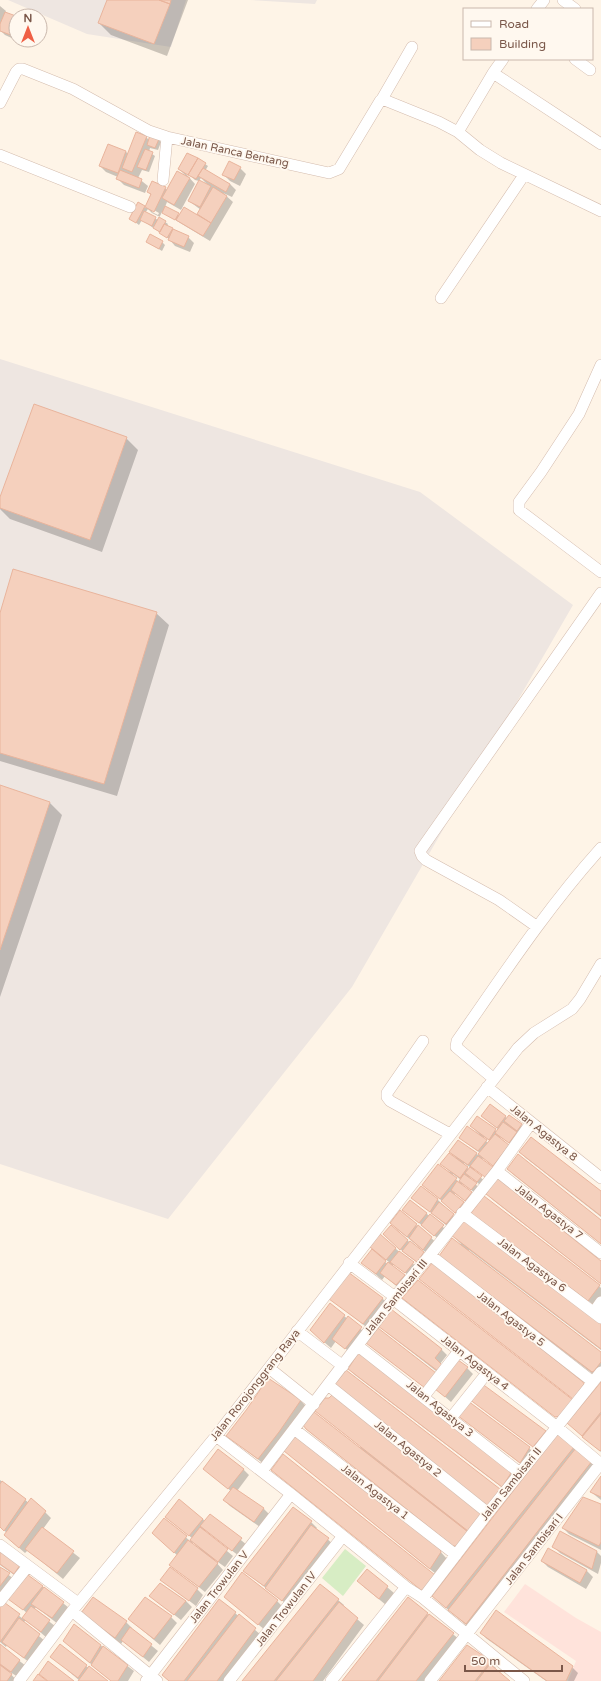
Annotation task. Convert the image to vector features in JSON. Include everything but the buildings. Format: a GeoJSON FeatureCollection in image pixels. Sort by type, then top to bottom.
{"type":"FeatureCollection","features":[{"type":"Feature","properties":{"kind":"street"},"geometry":{"type":"LineString","coordinates":[[538,8],[544,0]]}},
{"type":"Feature","properties":{"kind":"street"},"geometry":{"type":"LineString","coordinates":[[563,0],[575,8]]}},
{"type":"Feature","properties":{"kind":"street","name":"Jalan Ranca Bentang"},"geometry":{"type":"LineString","coordinates":[[0,103],[16,72],[19,69],[23,69],[73,89],[150,131],[167,138],[329,173],[338,169],[382,99],[412,46]]}},
{"type":"Feature","properties":{"kind":"street"},"geometry":{"type":"LineString","coordinates":[[458,132],[493,73],[503,60]]}},
{"type":"Feature","properties":{"kind":"street"},"geometry":{"type":"LineString","coordinates":[[576,60],[590,70]]}},
{"type":"Feature","properties":{"kind":"street"},"geometry":{"type":"LineString","coordinates":[[493,73],[601,144]]}},
{"type":"Feature","properties":{"kind":"street"},"geometry":{"type":"LineString","coordinates":[[382,99],[439,122],[458,132],[480,150],[524,175],[601,211]]}},
{"type":"Feature","properties":{"kind":"street"},"geometry":{"type":"LineString","coordinates":[[163,180],[167,138]]}},
{"type":"Feature","properties":{"kind":"street"},"geometry":{"type":"LineString","coordinates":[[0,154],[130,207]]}},
{"type":"Feature","properties":{"kind":"street"},"geometry":{"type":"LineString","coordinates":[[441,298],[524,175]]}},
{"type":"Feature","properties":{"kind":"street"},"geometry":{"type":"LineString","coordinates":[[601,366],[579,414],[518,506],[519,510],[601,572]]}},
{"type":"Feature","properties":{"kind":"street"},"geometry":{"type":"LineString","coordinates":[[536,926],[499,900],[426,860],[420,851],[601,594]]}},
{"type":"Feature","properties":{"kind":"street","name":"Jalan Agastya 8"},"geometry":{"type":"LineString","coordinates":[[601,848],[579,872],[536,926],[456,1041],[456,1047],[531,1124],[601,1178]]}},
{"type":"Feature","properties":{"kind":"street","name":"Jalan Rorojonggrang Raya"},"geometry":{"type":"LineString","coordinates":[[19,1681],[75,1607],[216,1436],[349,1263],[526,1039],[572,1009],[580,999],[601,964]]}},
{"type":"Feature","properties":{"kind":"street"},"geometry":{"type":"LineString","coordinates":[[424,1041],[387,1093],[387,1097],[390,1101],[450,1134]]}},
{"type":"Feature","properties":{"kind":"street","name":"Jalan Sambisari III"},"geometry":{"type":"LineString","coordinates":[[262,1471],[394,1298],[497,1171],[531,1124]]}},
{"type":"Feature","properties":{"kind":"street","name":"Jalan Agastya 7"},"geometry":{"type":"LineString","coordinates":[[497,1171],[601,1253]]}},
{"type":"Feature","properties":{"kind":"street","name":"Jalan Agastya 6"},"geometry":{"type":"LineString","coordinates":[[462,1213],[597,1315]]}},
{"type":"Feature","properties":{"kind":"street","name":"Jalan Agastya 5"},"geometry":{"type":"LineString","coordinates":[[430,1255],[593,1382]]}},
{"type":"Feature","properties":{"kind":"street","name":"Jalan Agastya 4"},"geometry":{"type":"LineString","coordinates":[[349,1263],[601,1463]]}},
{"type":"Feature","properties":{"kind":"street"},"geometry":{"type":"LineString","coordinates":[[597,1315],[601,1302]]}},
{"type":"Feature","properties":{"kind":"street"},"geometry":{"type":"LineString","coordinates":[[297,1331],[343,1366]]}},
{"type":"Feature","properties":{"kind":"street","name":"Jalan Agastya 3"},"geometry":{"type":"LineString","coordinates":[[358,1346],[424,1396],[520,1473]]}},
{"type":"Feature","properties":{"kind":"street"},"geometry":{"type":"LineString","coordinates":[[424,1396],[459,1351]]}},
{"type":"Feature","properties":{"kind":"street"},"geometry":{"type":"LineString","coordinates":[[269,1368],[314,1404]]}},
{"type":"Feature","properties":{"kind":"street","name":"Jalan Sambisari II"},"geometry":{"type":"LineString","coordinates":[[423,1598],[488,1513],[601,1372]]}},
{"type":"Feature","properties":{"kind":"street"},"geometry":{"type":"LineString","coordinates":[[451,1418],[487,1373]]}},
{"type":"Feature","properties":{"kind":"street","name":"Jalan Agastya 2"},"geometry":{"type":"LineString","coordinates":[[328,1386],[488,1513]]}},
{"type":"Feature","properties":{"kind":"street","name":"Jalan Agastya 1"},"geometry":{"type":"LineString","coordinates":[[294,1429],[456,1555]]}},
{"type":"Feature","properties":{"kind":"street"},"geometry":{"type":"LineString","coordinates":[[216,1436],[291,1494],[406,1588],[423,1598],[524,1681]]}},
{"type":"Feature","properties":{"kind":"street","name":"Jalan Sambisari I"},"geometry":{"type":"LineString","coordinates":[[430,1681],[601,1463]]}},
{"type":"Feature","properties":{"kind":"street","name":"Jalan Trowulan V"},"geometry":{"type":"LineString","coordinates":[[152,1679],[291,1494]]}},
{"type":"Feature","properties":{"kind":"street","name":"Jalan Trowulan IV"},"geometry":{"type":"LineString","coordinates":[[229,1681],[343,1536]]}},
{"type":"Feature","properties":{"kind":"street"},"geometry":{"type":"LineString","coordinates":[[0,1545],[28,1566],[75,1607],[152,1679]]}},
{"type":"Feature","properties":{"kind":"street"},"geometry":{"type":"LineString","coordinates":[[0,1601],[28,1566]]}},
{"type":"Feature","properties":{"kind":"street"},"geometry":{"type":"LineString","coordinates":[[331,1681],[406,1588]]}},
{"type":"Feature","properties":{"kind":"shaded area"},"geometry":{"type":"Polygon","coordinates":[[[8,0],[186,0],[171,47],[87,34],[48,17],[48,8],[27,8],[8,0]]]}},
{"type":"Feature","properties":{"kind":"shaded area"},"geometry":{"type":"Polygon","coordinates":[[[250,0],[317,0],[315,4],[250,0]]]}},
{"type":"Feature","properties":{"kind":"shaded area"},"geometry":{"type":"Polygon","coordinates":[[[0,359],[420,492],[573,605],[352,987],[168,1219],[0,1164],[0,359]]]}},
{"type":"Feature","properties":{"kind":"shaded area"},"geometry":{"type":"Polygon","coordinates":[[[525,1584],[576,1618],[601,1632],[601,1681],[568,1681],[576,1661],[504,1612],[525,1584]]]}},
{"type":"Feature","properties":{"kind":"green space"},"geometry":{"type":"Polygon","coordinates":[[[345,1549],[366,1566],[343,1596],[322,1578],[345,1549]]]}}]}
